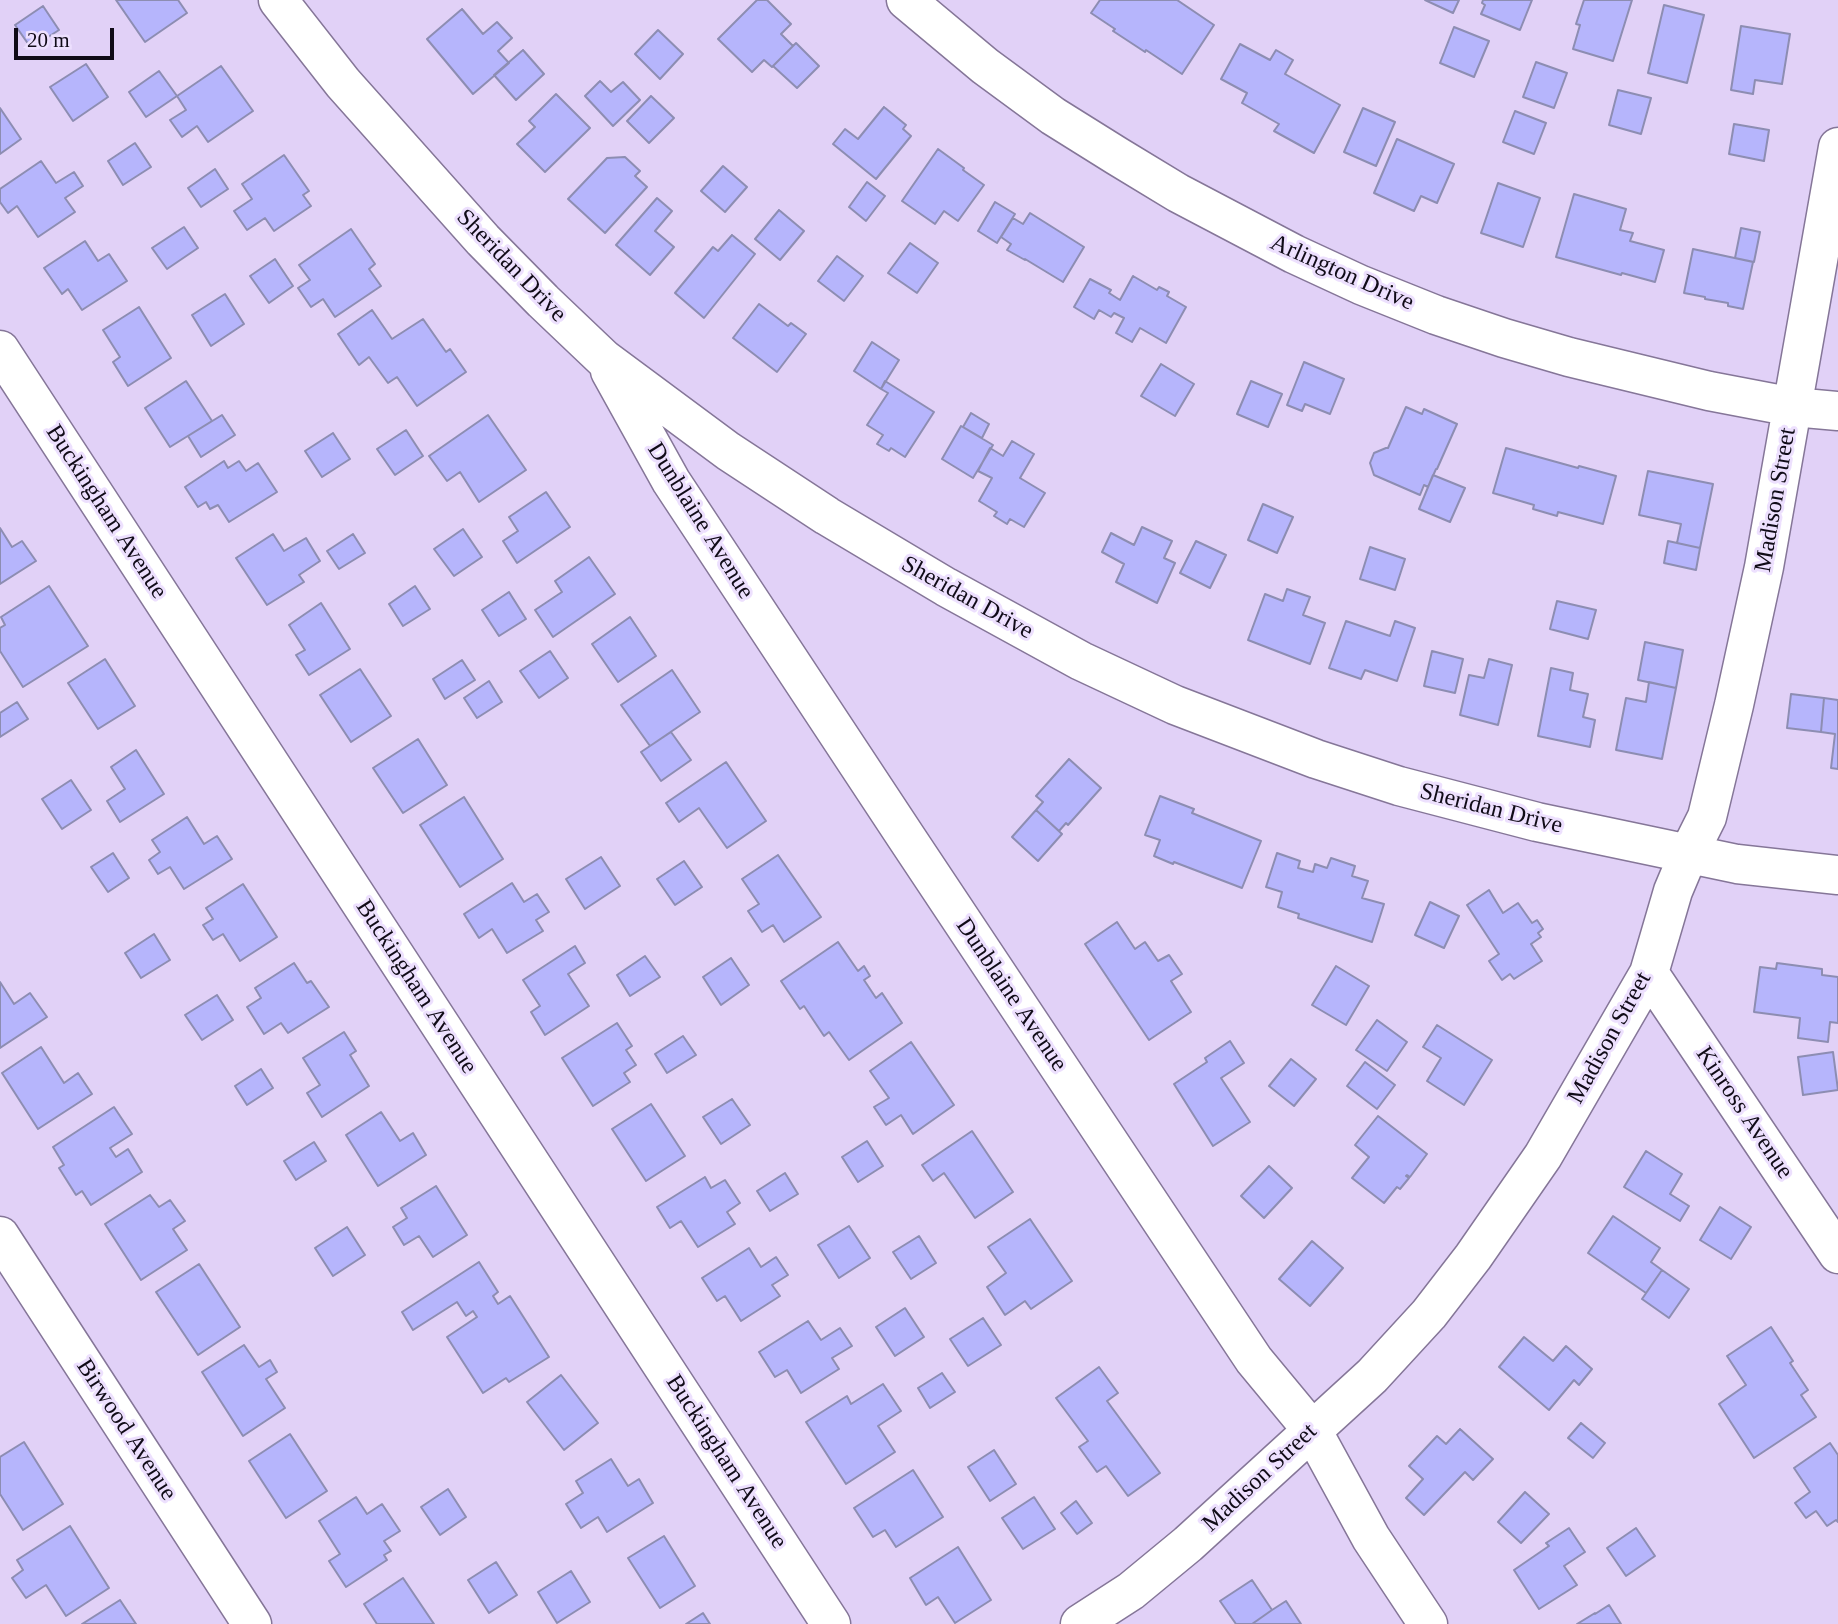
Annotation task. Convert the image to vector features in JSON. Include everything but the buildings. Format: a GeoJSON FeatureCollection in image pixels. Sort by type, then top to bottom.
{"type":"FeatureCollection","features":[{"type":"Feature","properties":{"kind":"street","name":"Sheridan Drive"},"geometry":{"type":"LineString","coordinates":[[278,0],[343,83],[465,220],[543,302],[604,359],[728,451],[827,516],[946,587],[1081,661],[1175,705],[1316,759],[1399,786],[1537,822],[1737,864],[1838,875]]}},
{"type":"Feature","properties":{"kind":"street","name":"Arlington Drive"},"geometry":{"type":"LineString","coordinates":[[906,0],[985,66],[1053,116],[1178,192],[1294,254],[1361,285],[1423,310],[1569,357],[1709,391],[1793,407],[1838,411]]}},
{"type":"Feature","properties":{"kind":"street","name":"Madison Street"},"geometry":{"type":"LineString","coordinates":[[1080,1624],[1131,1591],[1274,1468],[1372,1376],[1429,1314],[1473,1257],[1543,1156],[1649,973],[1674,891],[1707,817],[1734,705],[1763,572],[1838,147]]}},
{"type":"Feature","properties":{"kind":"street","name":"Buckingham Avenue"},"geometry":{"type":"LineString","coordinates":[[0,351],[831,1624]]}},
{"type":"Feature","properties":{"kind":"street","name":"Dunblaine Avenue"},"geometry":{"type":"LineString","coordinates":[[604,359],[671,481],[1254,1360],[1312,1430],[1371,1538],[1427,1624]]}},
{"type":"Feature","properties":{"kind":"street","name":"Kinross Avenue"},"geometry":{"type":"LineString","coordinates":[[1649,973],[1838,1254]]}},
{"type":"Feature","properties":{"kind":"street","name":"Birwood Avenue"},"geometry":{"type":"LineString","coordinates":[[0,1236],[252,1624]]}}]}
